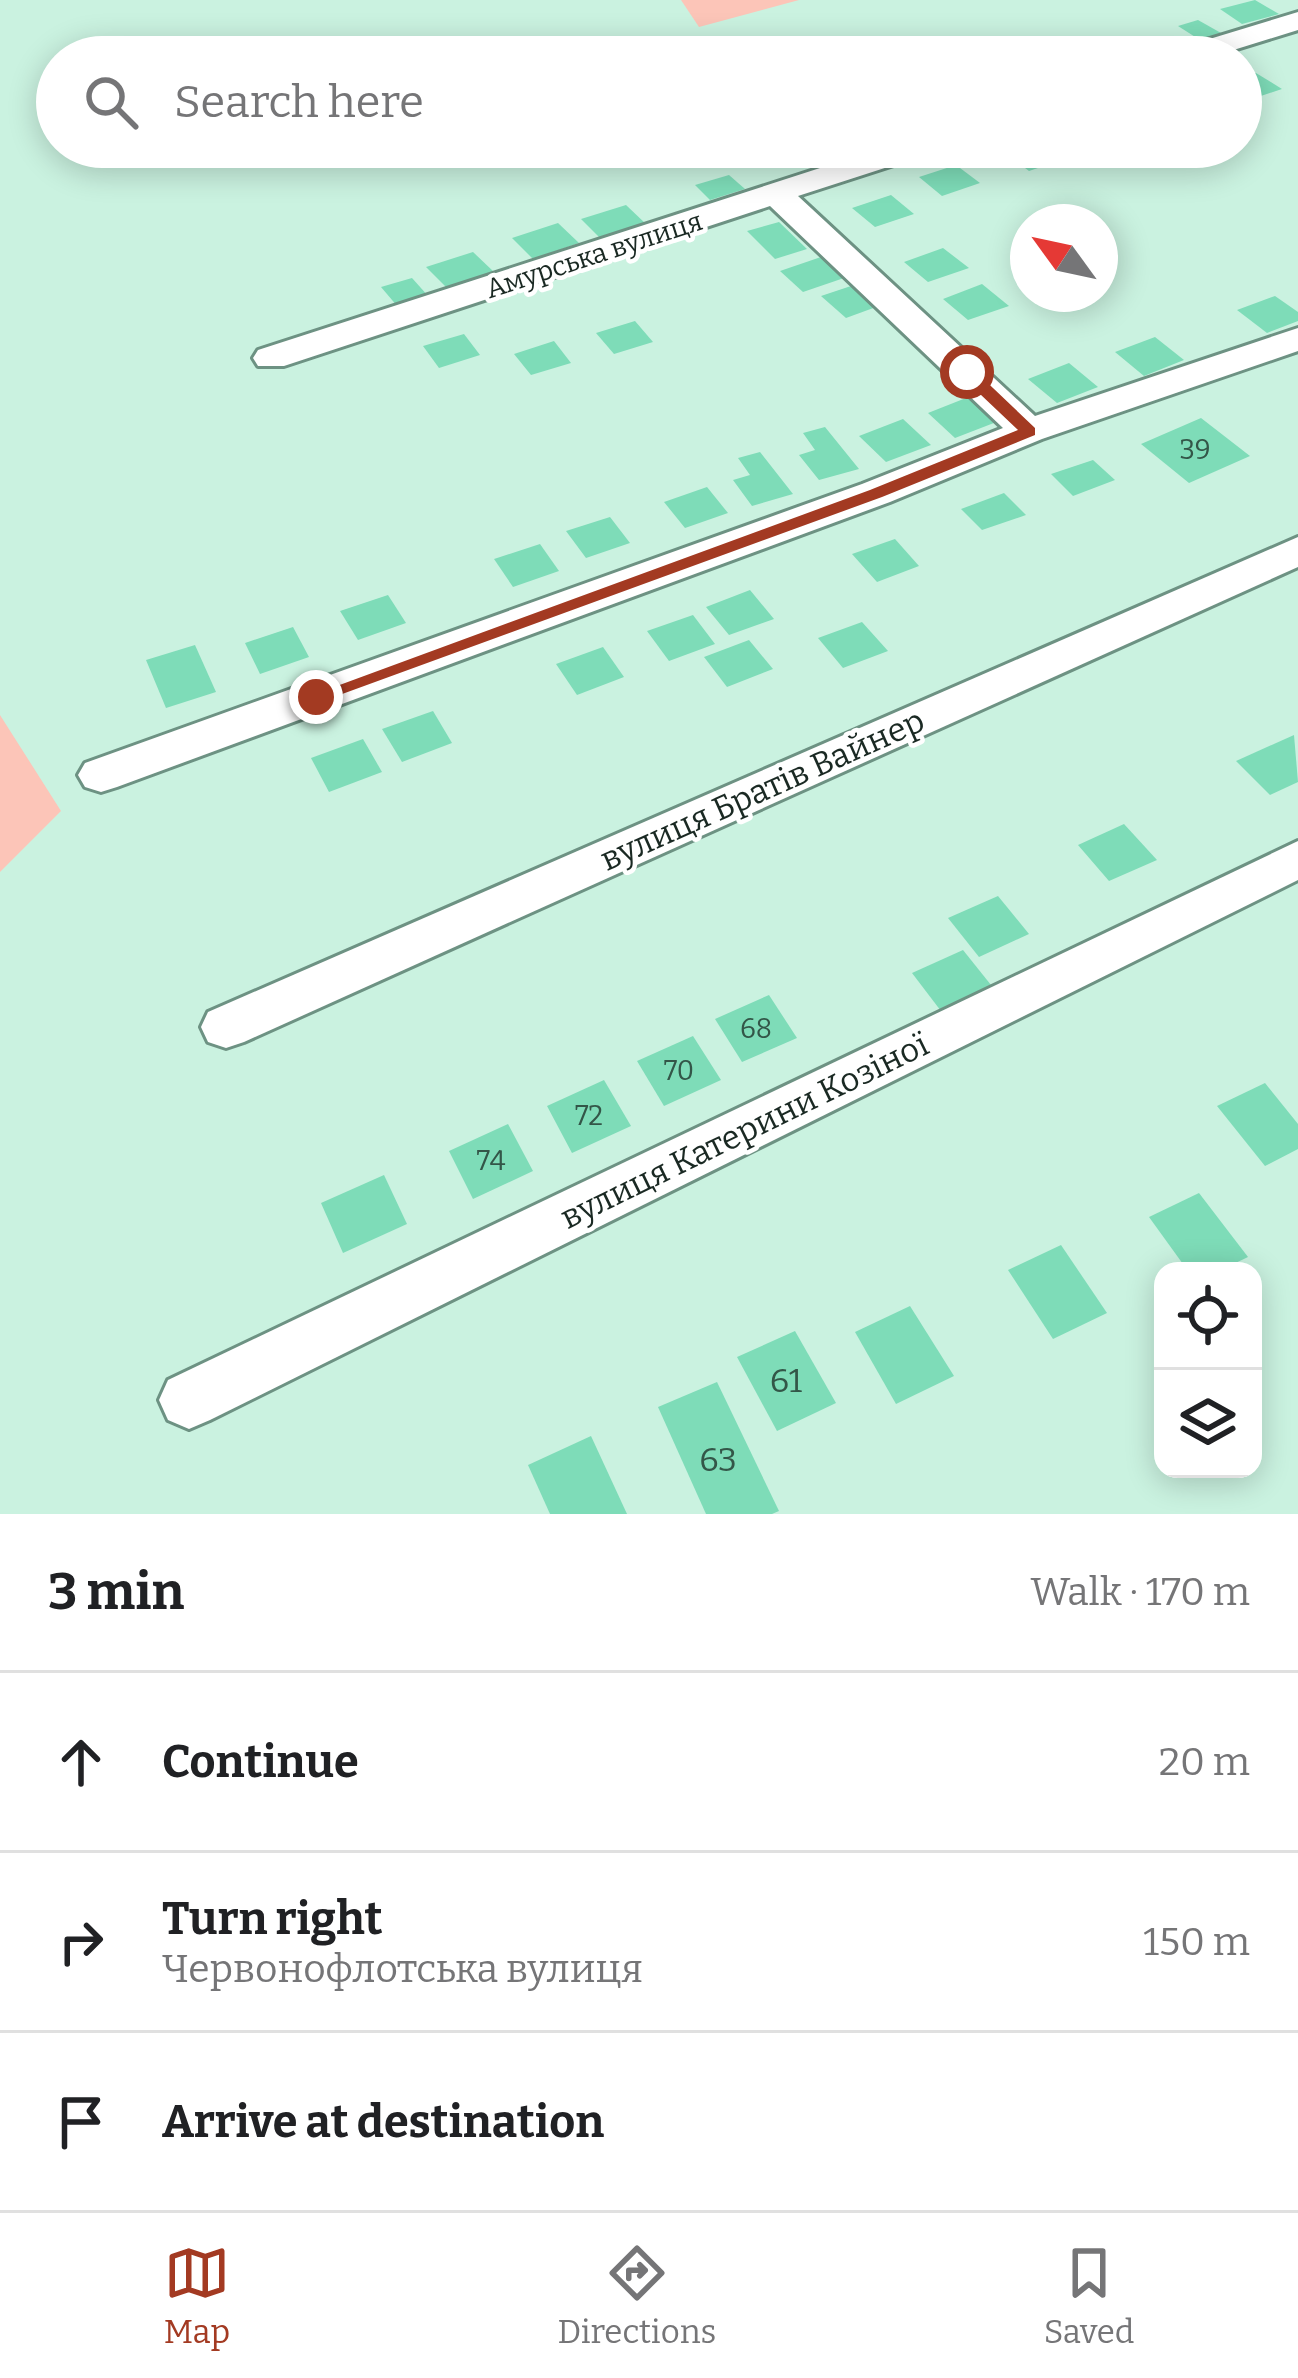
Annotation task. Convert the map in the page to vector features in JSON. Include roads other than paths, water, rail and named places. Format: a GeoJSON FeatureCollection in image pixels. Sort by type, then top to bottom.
{"type":"FeatureCollection","features":[{"type":"Feature","properties":{"kind":"street"},"geometry":{"type":"LineString","coordinates":[[1249,36],[1298,21]]}},
{"type":"Feature","properties":{"kind":"street","name":"Амурська вулиця"},"geometry":{"type":"LineString","coordinates":[[271,358],[857,168]]}},
{"type":"Feature","properties":{"kind":"street"},"geometry":{"type":"LineString","coordinates":[[779,196],[1029,431]]}},
{"type":"Feature","properties":{"kind":"street"},"geometry":{"type":"LineString","coordinates":[[101,775],[876,494],[1029,431],[1298,339]]}},
{"type":"Feature","properties":{"kind":"street","name":"вулиця Братів Вайнер"},"geometry":{"type":"LineString","coordinates":[[226,1027],[1298,551]]}},
{"type":"Feature","properties":{"kind":"street","name":"вулиця Катерини Козіної"},"geometry":{"type":"LineString","coordinates":[[190,1400],[1298,860]]}}]}
